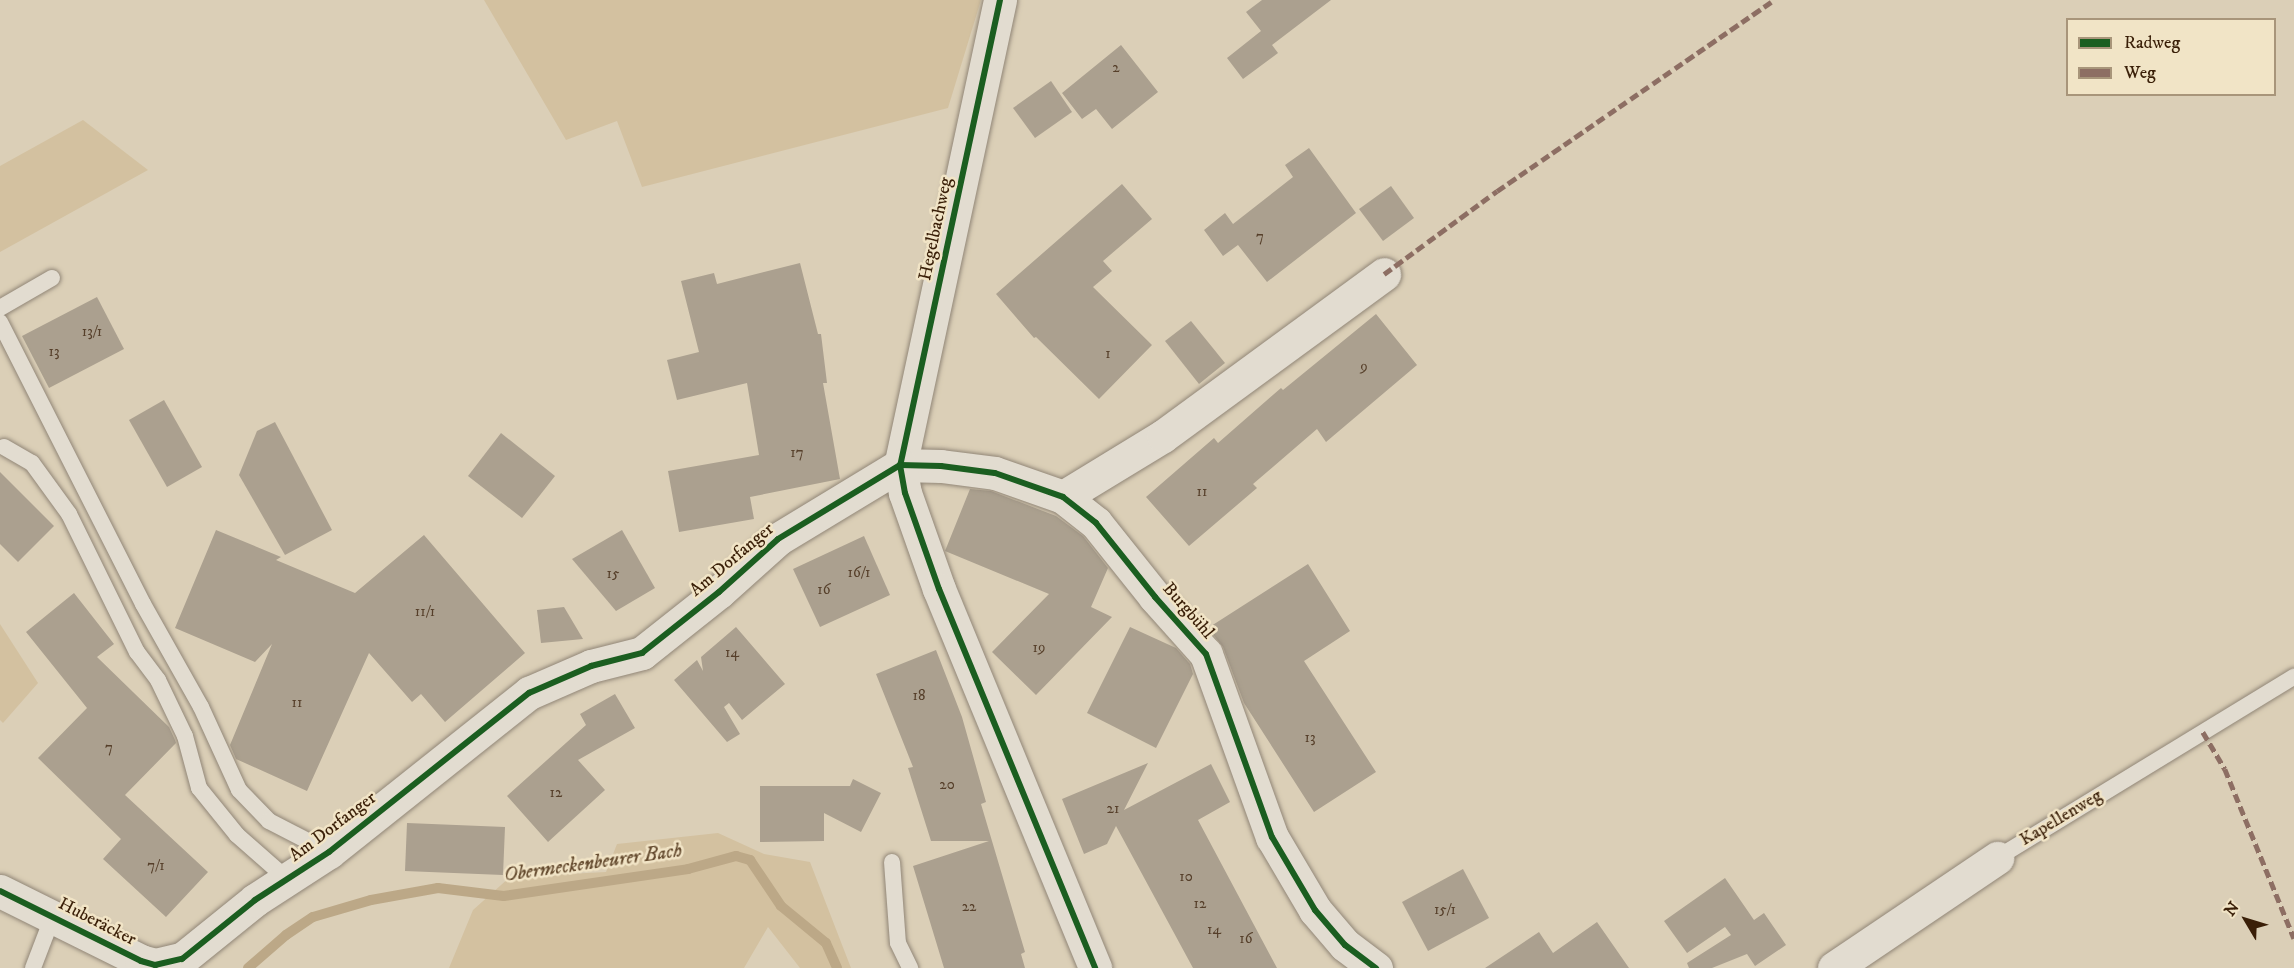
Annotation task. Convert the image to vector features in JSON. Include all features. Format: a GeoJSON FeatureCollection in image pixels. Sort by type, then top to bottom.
{"type":"FeatureCollection","features":[{"type":"Feature","properties":{"kind":"street","name":"Hegelbachweg"},"geometry":{"type":"LineString","coordinates":[[900,465],[1000,0]]}},
{"type":"Feature","properties":{"kind":"street"},"geometry":{"type":"LineString","coordinates":[[1063,497],[1164,436],[1384,274]]}},
{"type":"Feature","properties":{"kind":"street","name":"Burgbühl"},"geometry":{"type":"LineString","coordinates":[[900,465],[941,466],[995,473],[1063,497],[1096,523],[1155,597],[1206,654],[1272,837],[1315,910],[1345,945],[1377,968]]}},
{"type":"Feature","properties":{"kind":"street","name":"Am Dorfanger"},"geometry":{"type":"LineString","coordinates":[[184,963],[255,900],[329,852],[530,693],[591,666],[642,653],[719,592],[778,539],[900,465]]}},
{"type":"Feature","properties":{"kind":"street"},"geometry":{"type":"LineString","coordinates":[[900,465],[905,493],[939,589],[1095,968]]}},
{"type":"Feature","properties":{"kind":"street","name":"Kapellenweg"},"geometry":{"type":"LineString","coordinates":[[1834,968],[1997,858]]}},
{"type":"Feature","properties":{"kind":"street","name":"Huberäcker"},"geometry":{"type":"LineString","coordinates":[[0,891],[141,961],[155,965],[184,963]]}},
{"type":"Feature","properties":{"kind":"lane"},"geometry":{"type":"LineString","coordinates":[[0,308],[52,278]]}},
{"type":"Feature","properties":{"kind":"lane"},"geometry":{"type":"LineString","coordinates":[[0,322],[144,604],[201,707],[239,790],[269,821],[329,852]]}},
{"type":"Feature","properties":{"kind":"lane"},"geometry":{"type":"LineString","coordinates":[[4,447],[32,463],[69,514],[137,652],[158,680],[185,736],[199,788],[237,835],[287,879]]}},
{"type":"Feature","properties":{"kind":"lane","name":"Kapellenweg"},"geometry":{"type":"LineString","coordinates":[[1997,858],[2294,677]]}},
{"type":"Feature","properties":{"kind":"lane"},"geometry":{"type":"LineString","coordinates":[[892,862],[898,943],[910,968]]}},
{"type":"Feature","properties":{"kind":"lane"},"geometry":{"type":"LineString","coordinates":[[33,968],[53,916]]}},
{"type":"Feature","properties":{"kind":"shaded area"},"geometry":{"type":"Polygon","coordinates":[[[484,0],[981,0],[948,108],[642,187],[617,121],[566,140],[484,0]]]}},
{"type":"Feature","properties":{"kind":"shaded area"},"geometry":{"type":"Polygon","coordinates":[[[83,120],[148,170],[0,252],[0,166],[83,120]]]}},
{"type":"Feature","properties":{"kind":"shaded area"},"geometry":{"type":"Polygon","coordinates":[[[0,624],[38,683],[3,723],[0,720],[0,624]]]}},
{"type":"Feature","properties":{"kind":"shaded area"},"geometry":{"type":"Polygon","coordinates":[[[718,833],[764,854],[810,862],[851,968],[800,968],[768,927],[744,968],[449,968],[473,910],[510,877],[606,872],[617,844],[718,833]]]}},
{"type":"Feature","properties":{"kind":"building"},"geometry":{"type":"Polygon","coordinates":[[[1262,0],[1331,0],[1272,45],[1278,53],[1243,79],[1227,58],[1261,31],[1246,12],[1262,0]]]}},
{"type":"Feature","properties":{"kind":"building"},"geometry":{"type":"Polygon","coordinates":[[[1121,45],[1158,92],[1112,129],[1096,109],[1082,119],[1062,93],[1121,45]]]}},
{"type":"Feature","properties":{"kind":"building"},"geometry":{"type":"Polygon","coordinates":[[[1051,81],[1072,112],[1035,138],[1013,108],[1051,81]]]}},
{"type":"Feature","properties":{"kind":"building"},"geometry":{"type":"Polygon","coordinates":[[[1309,148],[1356,213],[1267,282],[1238,245],[1223,256],[1204,230],[1225,213],[1233,224],[1293,177],[1285,165],[1309,148]]]}},
{"type":"Feature","properties":{"kind":"building"},"geometry":{"type":"Polygon","coordinates":[[[1122,184],[1152,219],[1103,261],[1112,271],[1093,287],[1152,345],[1099,399],[1036,337],[1034,338],[996,294],[1122,184]]]}},
{"type":"Feature","properties":{"kind":"building"},"geometry":{"type":"Polygon","coordinates":[[[1391,186],[1414,218],[1383,241],[1359,209],[1391,186]]]}},
{"type":"Feature","properties":{"kind":"building"},"geometry":{"type":"Polygon","coordinates":[[[800,263],[818,334],[821,334],[827,383],[823,383],[840,479],[750,497],[754,519],[679,532],[668,471],[759,455],[747,383],[677,400],[667,360],[699,352],[681,281],[714,273],[717,284],[800,263]]]}},
{"type":"Feature","properties":{"kind":"building"},"geometry":{"type":"Polygon","coordinates":[[[97,297],[124,349],[49,388],[22,336],[97,297]]]}},
{"type":"Feature","properties":{"kind":"building"},"geometry":{"type":"Polygon","coordinates":[[[1376,314],[1417,365],[1326,442],[1317,429],[1253,484],[1257,488],[1189,546],[1146,497],[1214,438],[1218,443],[1281,388],[1283,390],[1376,314]]]}},
{"type":"Feature","properties":{"kind":"building"},"geometry":{"type":"Polygon","coordinates":[[[1191,321],[1225,363],[1199,384],[1165,341],[1191,321]]]}},
{"type":"Feature","properties":{"kind":"building"},"geometry":{"type":"Polygon","coordinates":[[[164,400],[202,467],[167,487],[129,420],[164,400]]]}},
{"type":"Feature","properties":{"kind":"building"},"geometry":{"type":"Polygon","coordinates":[[[275,422],[332,530],[285,555],[239,475],[257,431],[275,422]]]}},
{"type":"Feature","properties":{"kind":"building"},"geometry":{"type":"Polygon","coordinates":[[[501,433],[555,476],[522,518],[468,476],[501,433]]]}},
{"type":"Feature","properties":{"kind":"building"},"geometry":{"type":"Polygon","coordinates":[[[0,472],[54,526],[18,562],[0,544],[0,472]]]}},
{"type":"Feature","properties":{"kind":"building"},"geometry":{"type":"Polygon","coordinates":[[[970,489],[991,491],[1056,516],[1083,536],[1108,568],[1091,607],[1112,617],[1036,695],[992,652],[1049,594],[945,551],[970,489]]]}},
{"type":"Feature","properties":{"kind":"building"},"geometry":{"type":"Polygon","coordinates":[[[216,530],[281,557],[276,560],[355,593],[424,535],[525,653],[445,722],[421,694],[412,702],[369,653],[307,791],[236,759],[230,745],[272,644],[255,662],[175,628],[216,530]]]}},
{"type":"Feature","properties":{"kind":"building"},"geometry":{"type":"Polygon","coordinates":[[[622,530],[655,588],[616,611],[572,559],[622,530]]]}},
{"type":"Feature","properties":{"kind":"building"},"geometry":{"type":"Polygon","coordinates":[[[864,536],[890,595],[820,627],[793,569],[864,536]]]}},
{"type":"Feature","properties":{"kind":"building"},"geometry":{"type":"Polygon","coordinates":[[[1308,564],[1350,631],[1304,661],[1376,772],[1314,812],[1244,703],[1223,647],[1208,628],[1308,564]]]}},
{"type":"Feature","properties":{"kind":"building"},"geometry":{"type":"Polygon","coordinates":[[[74,593],[114,644],[97,657],[169,727],[176,743],[125,795],[208,872],[166,917],[103,859],[121,839],[38,758],[87,708],[26,632],[74,593]]]}},
{"type":"Feature","properties":{"kind":"building"},"geometry":{"type":"Polygon","coordinates":[[[564,607],[583,639],[541,643],[537,610],[564,607]]]}},
{"type":"Feature","properties":{"kind":"building"},"geometry":{"type":"Polygon","coordinates":[[[736,627],[785,684],[742,720],[729,703],[724,707],[740,734],[727,742],[674,680],[697,660],[703,671],[701,657],[736,627]]]}},
{"type":"Feature","properties":{"kind":"building"},"geometry":{"type":"Polygon","coordinates":[[[1130,627],[1176,648],[1190,664],[1193,674],[1156,748],[1087,713],[1130,627]]]}},
{"type":"Feature","properties":{"kind":"building"},"geometry":{"type":"Polygon","coordinates":[[[936,650],[962,717],[986,802],[981,804],[1025,952],[1021,954],[1025,968],[944,968],[913,866],[989,841],[931,841],[908,768],[913,767],[876,674],[936,650]]]}},
{"type":"Feature","properties":{"kind":"building"},"geometry":{"type":"Polygon","coordinates":[[[615,694],[635,728],[578,760],[605,790],[548,842],[507,796],[586,725],[580,714],[615,694]]]}},
{"type":"Feature","properties":{"kind":"building"},"geometry":{"type":"Polygon","coordinates":[[[1148,763],[1124,810],[1211,764],[1230,802],[1198,820],[1277,968],[1193,968],[1116,826],[1107,844],[1084,854],[1062,799],[1148,763]]]}},
{"type":"Feature","properties":{"kind":"building"},"geometry":{"type":"Polygon","coordinates":[[[853,779],[881,793],[861,832],[824,813],[824,841],[760,842],[760,786],[850,786],[853,779]]]}},
{"type":"Feature","properties":{"kind":"building"},"geometry":{"type":"Polygon","coordinates":[[[407,823],[505,827],[503,875],[405,871],[407,823]]]}},
{"type":"Feature","properties":{"kind":"building"},"geometry":{"type":"Polygon","coordinates":[[[1463,869],[1489,918],[1428,951],[1402,902],[1463,869]]]}},
{"type":"Feature","properties":{"kind":"building"},"geometry":{"type":"Polygon","coordinates":[[[1725,878],[1754,920],[1764,913],[1786,945],[1755,966],[1747,954],[1712,968],[1689,968],[1687,963],[1731,935],[1725,927],[1687,953],[1664,921],[1725,878]]]}},
{"type":"Feature","properties":{"kind":"building"},"geometry":{"type":"Polygon","coordinates":[[[1597,922],[1629,968],[1485,968],[1539,932],[1553,953],[1597,922]]]}},
{"type":"Feature","properties":{"kind":"waterway","name":"Obermeckenbeurer Bach"},"geometry":{"type":"LineString","coordinates":[[248,968],[286,935],[313,917],[371,900],[438,888],[504,896],[688,869],[736,856],[750,860],[781,906],[826,943],[837,968]]}},
{"type":"Feature","properties":{"kind":"marked path"},"geometry":{"type":"LineString","coordinates":[[1384,274],[1497,191],[1774,0]]}},
{"type":"Feature","properties":{"kind":"marked path"},"geometry":{"type":"LineString","coordinates":[[2203,732],[2225,769],[2294,938]]}},
{"type":"Feature","properties":{"kind":"cycle path"},"geometry":{"type":"LineString","coordinates":[[1000,0],[900,465],[941,466],[995,473],[1063,497],[1096,523],[1155,597],[1206,654],[1272,837],[1315,910],[1345,945],[1376,968]]}},
{"type":"Feature","properties":{"kind":"cycle path"},"geometry":{"type":"LineString","coordinates":[[0,891],[141,961],[155,965],[182,959],[255,900],[329,852],[529,693],[591,666],[642,653],[719,592],[778,539],[900,465],[905,493],[939,589],[1095,968]]}}]}
